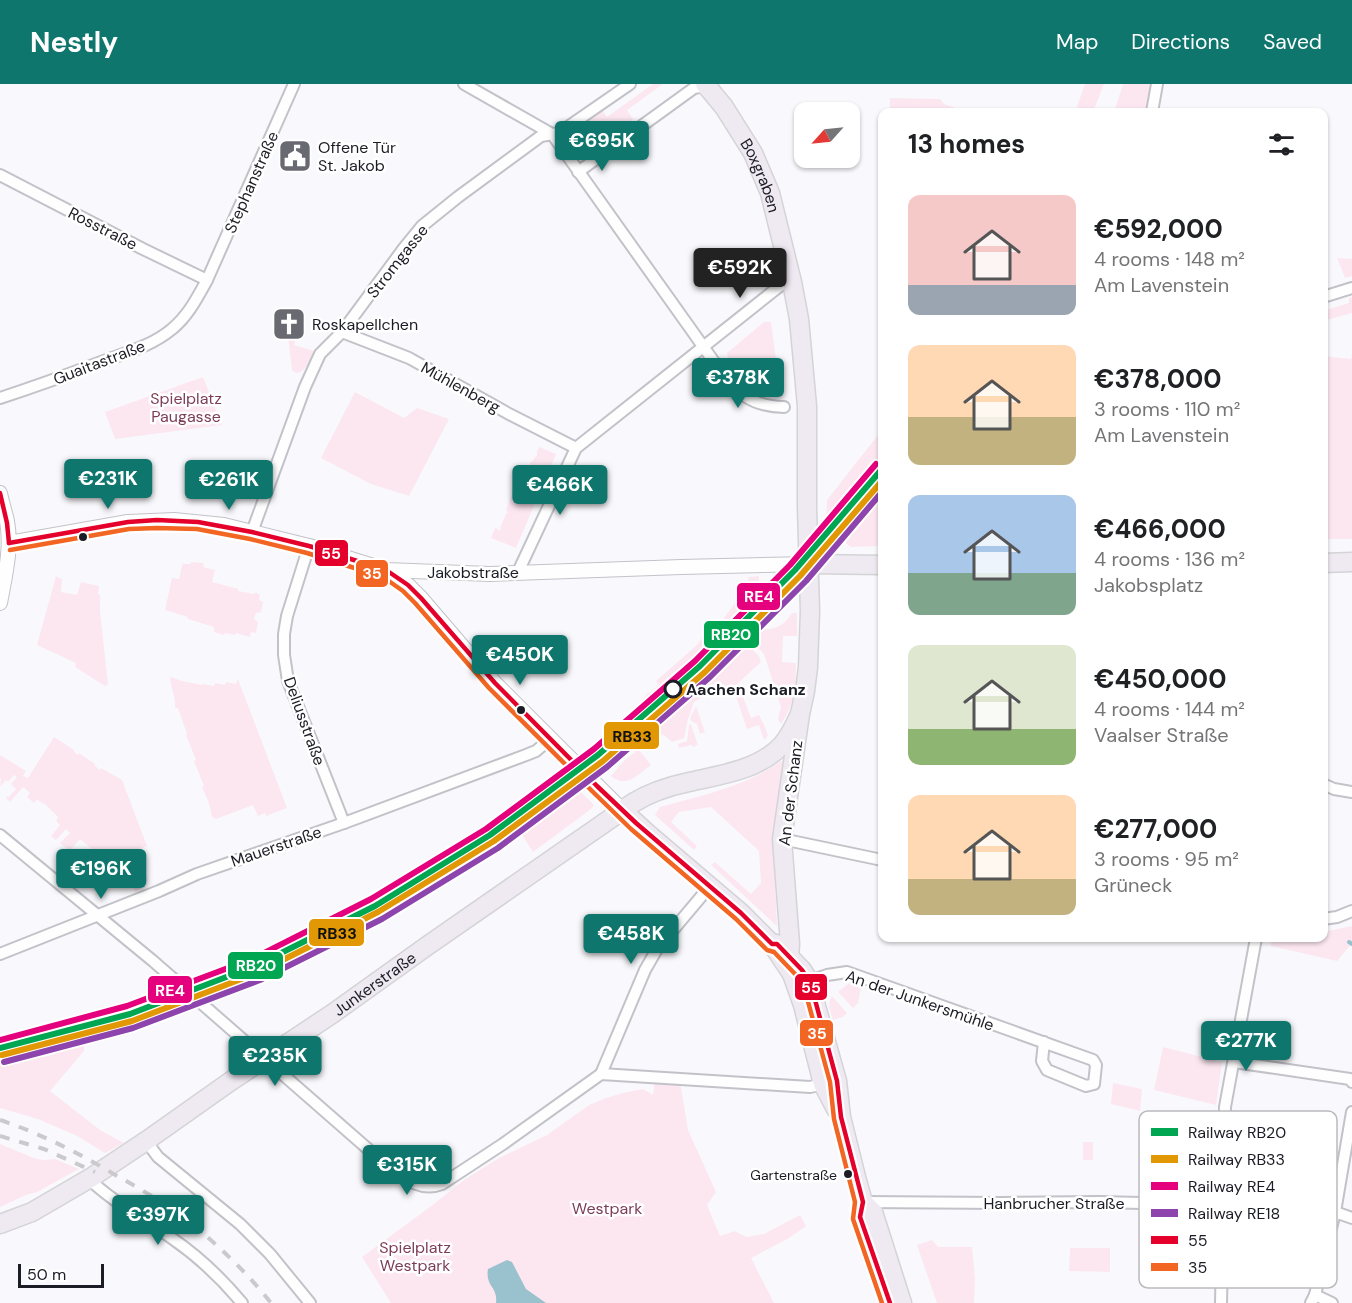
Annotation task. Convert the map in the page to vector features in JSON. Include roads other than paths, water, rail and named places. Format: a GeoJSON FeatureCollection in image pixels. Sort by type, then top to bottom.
{"type":"FeatureCollection","features":[{"type":"Feature","properties":{"kind":"main road","name":"Boxgraben"},"geometry":{"type":"LineString","coordinates":[[708,84],[753,153],[764,177],[777,215],[792,282],[799,319],[807,406],[807,507],[810,564]]}},
{"type":"Feature","properties":{"kind":"main road"},"geometry":{"type":"LineString","coordinates":[[1328,563],[1352,562]]}},
{"type":"Feature","properties":{"kind":"main road"},"geometry":{"type":"LineString","coordinates":[[810,564],[878,565]]}},
{"type":"Feature","properties":{"kind":"main road","name":"An der Schanz"},"geometry":{"type":"LineString","coordinates":[[810,564],[808,667],[782,839],[784,952],[803,979],[803,1005],[841,1117],[863,1202]]}},
{"type":"Feature","properties":{"kind":"main road","name":"An der Schanz"},"geometry":{"type":"LineString","coordinates":[[622,810],[644,796],[687,782],[728,773],[761,761],[781,747],[800,714]]}},
{"type":"Feature","properties":{"kind":"main road"},"geometry":{"type":"LineString","coordinates":[[622,810],[784,952]]}},
{"type":"Feature","properties":{"kind":"main road","name":"Junkerstraße"},"geometry":{"type":"LineString","coordinates":[[0,1224],[32,1212],[89,1179],[332,1014],[622,810]]}},
{"type":"Feature","properties":{"kind":"main road"},"geometry":{"type":"LineString","coordinates":[[863,1202],[860,1217],[890,1303]]}},
{"type":"Feature","properties":{"kind":"main road"},"geometry":{"type":"LineString","coordinates":[[863,1202],[873,1212],[902,1303]]}},
{"type":"Feature","properties":{"kind":"main road","name":"Junkerstraße"},"geometry":{"type":"LineString","coordinates":[[0,1237],[22,1224],[32,1212]]}},
{"type":"Feature","properties":{"kind":"street","name":"Stephanstraße"},"geometry":{"type":"LineString","coordinates":[[207,280],[294,84]]}},
{"type":"Feature","properties":{"kind":"street"},"geometry":{"type":"LineString","coordinates":[[464,84],[552,134],[731,384],[754,402],[784,407]]}},
{"type":"Feature","properties":{"kind":"street","name":"Stromgasse"},"geometry":{"type":"LineString","coordinates":[[252,532],[305,387],[320,354],[342,332],[422,226],[541,136],[559,133],[630,84]]}},
{"type":"Feature","properties":{"kind":"street"},"geometry":{"type":"LineString","coordinates":[[578,172],[694,88],[708,84]]}},
{"type":"Feature","properties":{"kind":"street"},"geometry":{"type":"LineString","coordinates":[[1153,108],[1157,84]]}},
{"type":"Feature","properties":{"kind":"street","name":"Rosstraße"},"geometry":{"type":"LineString","coordinates":[[0,175],[207,280]]}},
{"type":"Feature","properties":{"kind":"street","name":"Guaitastraße"},"geometry":{"type":"LineString","coordinates":[[0,398],[137,350],[160,338],[185,316],[207,280]]}},
{"type":"Feature","properties":{"kind":"street"},"geometry":{"type":"LineString","coordinates":[[518,572],[576,448],[781,285],[792,282]]}},
{"type":"Feature","properties":{"kind":"street"},"geometry":{"type":"LineString","coordinates":[[1328,295],[1352,288]]}},
{"type":"Feature","properties":{"kind":"street","name":"Mühlenberg"},"geometry":{"type":"LineString","coordinates":[[342,332],[409,358],[508,414],[576,448]]}},
{"type":"Feature","properties":{"kind":"street"},"geometry":{"type":"LineString","coordinates":[[0,493],[7,523],[4,544],[7,564],[0,603]]}},
{"type":"Feature","properties":{"kind":"street","name":"Jakobstraße"},"geometry":{"type":"LineString","coordinates":[[4,544],[144,520],[224,525],[309,546],[386,570],[463,573],[810,564]]}},
{"type":"Feature","properties":{"kind":"street","name":"Deliusstraße"},"geometry":{"type":"LineString","coordinates":[[309,546],[287,616],[284,655],[288,681],[344,823]]}},
{"type":"Feature","properties":{"kind":"street"},"geometry":{"type":"LineString","coordinates":[[386,570],[408,585],[421,598],[469,654],[622,810]]}},
{"type":"Feature","properties":{"kind":"street","name":"Mauerstraße"},"geometry":{"type":"LineString","coordinates":[[0,954],[197,874],[344,823],[526,755],[536,751],[550,739]]}},
{"type":"Feature","properties":{"kind":"street"},"geometry":{"type":"LineString","coordinates":[[1328,786],[1352,792]]}},
{"type":"Feature","properties":{"kind":"street"},"geometry":{"type":"LineString","coordinates":[[0,835],[153,961],[384,1163],[409,1181],[421,1186],[435,1187],[442,1184],[503,1144],[601,1074],[645,970],[657,949],[710,886]]}},
{"type":"Feature","properties":{"kind":"street"},"geometry":{"type":"LineString","coordinates":[[782,839],[878,859]]}},
{"type":"Feature","properties":{"kind":"street"},"geometry":{"type":"LineString","coordinates":[[1328,918],[1352,911]]}},
{"type":"Feature","properties":{"kind":"street"},"geometry":{"type":"LineString","coordinates":[[1226,1111],[1255,942]]}},
{"type":"Feature","properties":{"kind":"street","name":"An der Junkersmühle"},"geometry":{"type":"LineString","coordinates":[[803,979],[847,972],[1044,1042],[1093,1060],[1096,1065],[1094,1084],[1086,1086],[1047,1070],[1042,1061],[1044,1042]]}},
{"type":"Feature","properties":{"kind":"street"},"geometry":{"type":"LineString","coordinates":[[1234,1062],[1350,1079],[1352,1082]]}},
{"type":"Feature","properties":{"kind":"street"},"geometry":{"type":"LineString","coordinates":[[601,1074],[810,1087],[830,1082]]}},
{"type":"Feature","properties":{"kind":"street"},"geometry":{"type":"LineString","coordinates":[[1337,1200],[1352,1112]]}},
{"type":"Feature","properties":{"kind":"street"},"geometry":{"type":"LineString","coordinates":[[146,1141],[158,1156],[240,1224],[270,1254],[310,1303]]}},
{"type":"Feature","properties":{"kind":"street"},"geometry":{"type":"LineString","coordinates":[[89,1179],[106,1195],[183,1246],[225,1283],[242,1303]]}},
{"type":"Feature","properties":{"kind":"street","name":"Hanbrucher Straße"},"geometry":{"type":"LineString","coordinates":[[863,1202],[1139,1203]]}},
{"type":"Feature","properties":{"kind":"street","name":"Hanbrucher Straße"},"geometry":{"type":"LineString","coordinates":[[1337,1213],[1352,1218]]}},
{"type":"Feature","properties":{"kind":"street"},"geometry":{"type":"LineString","coordinates":[[1221,1288],[1221,1303]]}},
{"type":"Feature","properties":{"kind":"street"},"geometry":{"type":"LineString","coordinates":[[1313,1299],[1332,1303]]}},
{"type":"Feature","properties":{"kind":"water"},"geometry":{"type":"Polygon","coordinates":[[[507,1260],[512,1262],[526,1289],[546,1303],[496,1303],[495,1293],[488,1280],[488,1269],[507,1260]]]}},
{"type":"Feature","properties":{"kind":"railway"},"geometry":{"type":"LineString","coordinates":[[0,1120],[71,1150],[171,1208],[228,1256],[271,1303]]}},
{"type":"Feature","properties":{"kind":"railway"},"geometry":{"type":"LineString","coordinates":[[0,1136],[44,1149],[95,1172]]}},
{"type":"Feature","properties":{"kind":"rail line","name":"RE4"},"geometry":{"type":"LineString","coordinates":[[0,1040],[127,1006],[252,959],[371,899],[486,829],[594,749],[695,661],[790,565],[876,464]]}},
{"type":"Feature","properties":{"kind":"rail line","name":"RB20"},"geometry":{"type":"LineString","coordinates":[[0,1048],[130,1014],[255,966],[375,906],[490,835],[598,755],[700,666],[795,570],[878,474]]}},
{"type":"Feature","properties":{"kind":"rail line","name":"RB33"},"geometry":{"type":"LineString","coordinates":[[2,1055],[132,1021],[257,973],[378,912],[494,841],[603,761],[705,672],[800,576],[878,486]]}},
{"type":"Feature","properties":{"kind":"rail line","name":"RE18"},"geometry":{"type":"LineString","coordinates":[[4,1062],[133,1028],[260,980],[382,919],[498,848],[607,767],[710,677],[806,581],[878,497]]}},
{"type":"Feature","properties":{"kind":"place","name":"Offene Tür St. Jakob"},"geometry":{"type":"Point","coordinates":[295,156]}},
{"type":"Feature","properties":{"kind":"place","name":"Roskapellchen"},"geometry":{"type":"Point","coordinates":[289,324]}},
{"type":"Feature","properties":{"kind":"place","name":"Aachen Schanz"},"geometry":{"type":"Point","coordinates":[673,689]}},
{"type":"Feature","properties":{"kind":"place","name":"Gartenstraße"},"geometry":{"type":"Point","coordinates":[848,1174]}},
{"type":"Feature","properties":{"kind":"park label","name":"Spielplatz Paugasse"},"geometry":{"type":"Point","coordinates":[186,407]}},
{"type":"Feature","properties":{"kind":"park label","name":"Westpark"},"geometry":{"type":"Point","coordinates":[607,1208]}},
{"type":"Feature","properties":{"kind":"park label","name":"Spielplatz Westpark"},"geometry":{"type":"Point","coordinates":[415,1256]}}]}
